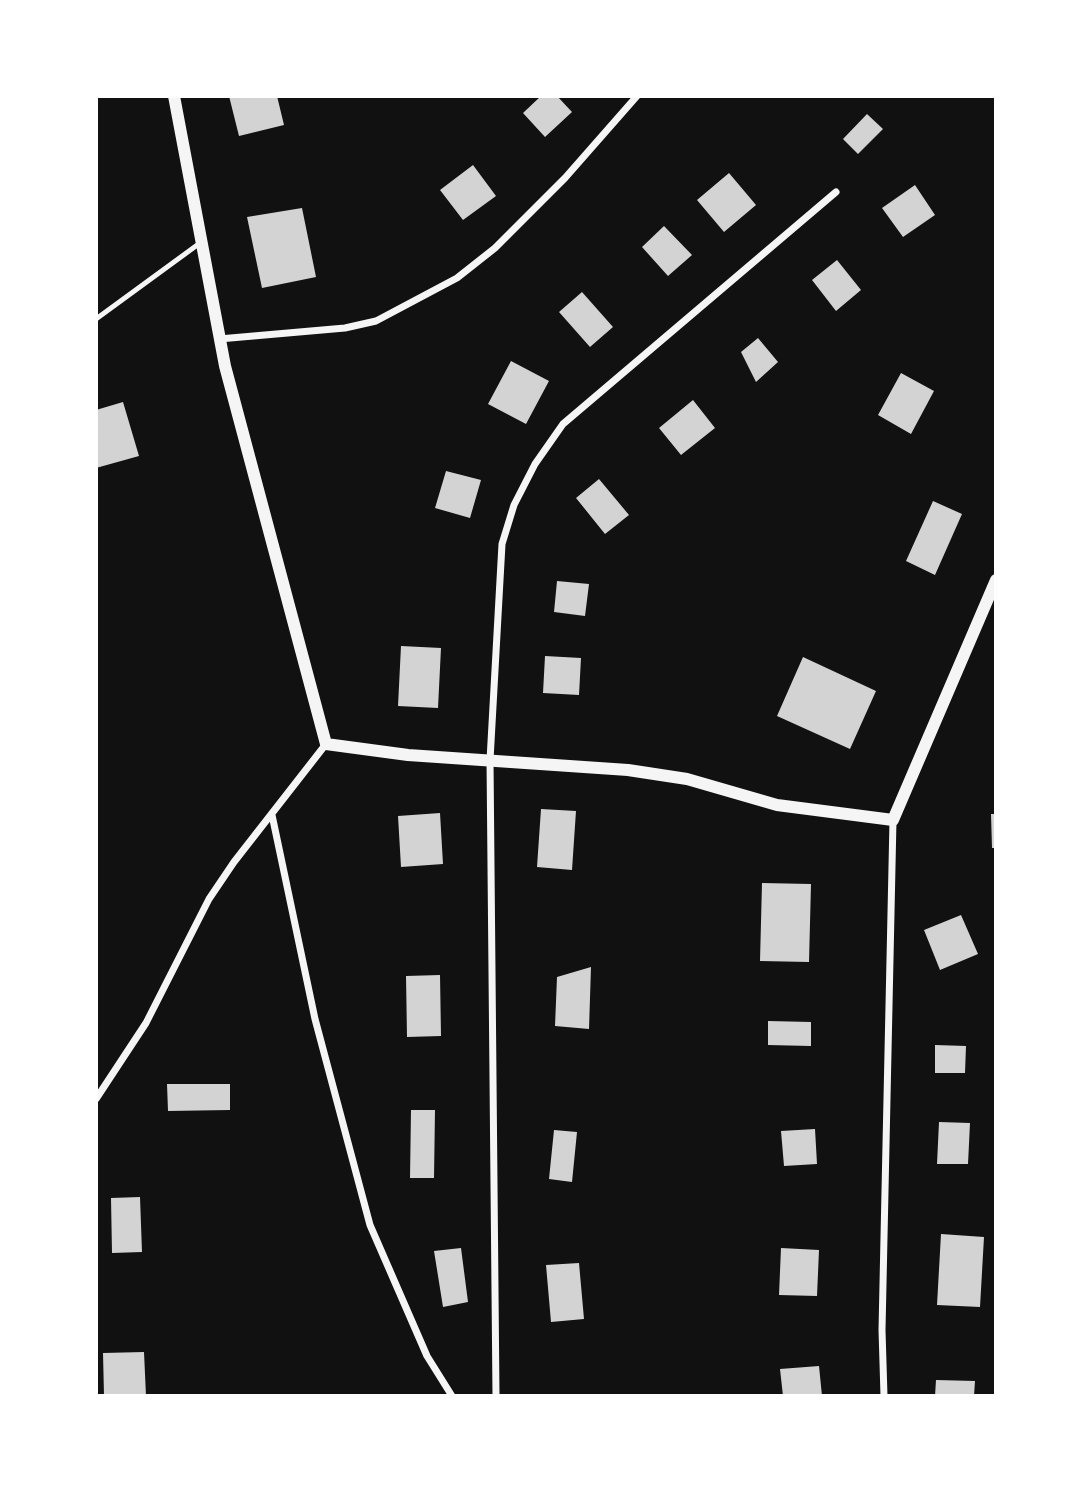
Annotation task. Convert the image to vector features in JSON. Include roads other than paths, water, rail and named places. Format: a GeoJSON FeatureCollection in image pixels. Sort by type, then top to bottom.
{"type":"FeatureCollection","features":[{"type":"Feature","properties":{"kind":"street"},"geometry":{"type":"LineString","coordinates":[[174,96],[219,339],[326,744]]}},
{"type":"Feature","properties":{"kind":"street"},"geometry":{"type":"LineString","coordinates":[[219,339],[345,328],[376,321],[457,278],[495,248],[565,178],[637,96]]}},
{"type":"Feature","properties":{"kind":"street"},"geometry":{"type":"LineString","coordinates":[[496,1396],[490,760],[502,544],[514,505],[535,464],[563,424],[836,192]]}},
{"type":"Feature","properties":{"kind":"street"},"geometry":{"type":"LineString","coordinates":[[884,1396],[882,1316],[893,820],[996,580]]}},
{"type":"Feature","properties":{"kind":"street"},"geometry":{"type":"LineString","coordinates":[[326,744],[408,755],[628,770],[687,779],[777,805],[893,820]]}},
{"type":"Feature","properties":{"kind":"street"},"geometry":{"type":"LineString","coordinates":[[96,1099],[146,1023],[209,899],[234,862],[326,744]]}},
{"type":"Feature","properties":{"kind":"street"},"geometry":{"type":"LineString","coordinates":[[272,815],[315,1019],[370,1225],[427,1356],[452,1396]]}},
{"type":"Feature","properties":{"kind":"lane"},"geometry":{"type":"LineString","coordinates":[[96,319],[200,243]]}}]}
